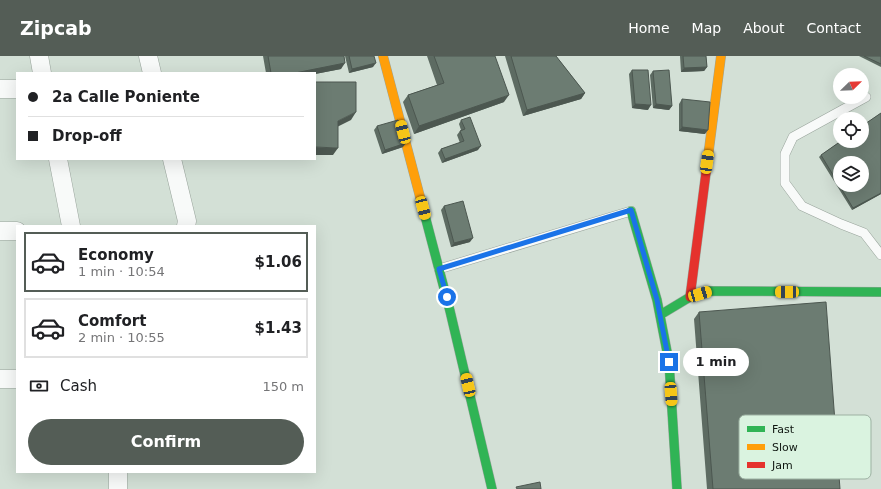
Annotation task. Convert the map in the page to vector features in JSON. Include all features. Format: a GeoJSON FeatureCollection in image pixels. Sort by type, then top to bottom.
{"type":"FeatureCollection","features":[{"type":"Feature","properties":{"kind":"street"},"geometry":{"type":"LineString","coordinates":[[39,56],[42,72]]}},
{"type":"Feature","properties":{"kind":"street"},"geometry":{"type":"LineString","coordinates":[[148,56],[152,72]]}},
{"type":"Feature","properties":{"kind":"street"},"geometry":{"type":"LineString","coordinates":[[383,56],[439,269],[492,489]]}},
{"type":"Feature","properties":{"kind":"street"},"geometry":{"type":"LineString","coordinates":[[690,297],[721,56]]}},
{"type":"Feature","properties":{"kind":"street"},"geometry":{"type":"LineString","coordinates":[[0,89],[16,88]]}},
{"type":"Feature","properties":{"kind":"street"},"geometry":{"type":"LineString","coordinates":[[58,160],[70,225]]}},
{"type":"Feature","properties":{"kind":"street"},"geometry":{"type":"LineString","coordinates":[[172,160],[187,221],[186,225]]}},
{"type":"Feature","properties":{"kind":"street"},"geometry":{"type":"LineString","coordinates":[[631,210],[660,316],[669,362],[677,489]]}},
{"type":"Feature","properties":{"kind":"street"},"geometry":{"type":"LineString","coordinates":[[0,231],[16,231]]}},
{"type":"Feature","properties":{"kind":"street"},"geometry":{"type":"LineString","coordinates":[[660,316],[690,297],[709,291],[881,292]]}},
{"type":"Feature","properties":{"kind":"street"},"geometry":{"type":"LineString","coordinates":[[0,379],[16,379]]}},
{"type":"Feature","properties":{"kind":"street"},"geometry":{"type":"LineString","coordinates":[[118,473],[118,489]]}},
{"type":"Feature","properties":{"kind":"lane"},"geometry":{"type":"LineString","coordinates":[[853,104],[793,137],[785,154],[785,183],[802,206],[864,233],[881,255]]}},
{"type":"Feature","properties":{"kind":"lane"},"geometry":{"type":"LineString","coordinates":[[439,269],[631,210]]}},
{"type":"Feature","properties":{"kind":"building"},"geometry":{"type":"Polygon","coordinates":[[[268,56],[344,56],[345,63],[300,72],[271,72],[268,56]]]}},
{"type":"Feature","properties":{"kind":"building"},"geometry":{"type":"Polygon","coordinates":[[[349,56],[374,56],[376,63],[352,69],[349,56]]]}},
{"type":"Feature","properties":{"kind":"building"},"geometry":{"type":"Polygon","coordinates":[[[434,56],[495,56],[509,95],[419,126],[408,95],[444,83],[434,56]]]}},
{"type":"Feature","properties":{"kind":"building"},"geometry":{"type":"Polygon","coordinates":[[[511,56],[556,56],[585,93],[527,110],[511,56]]]}},
{"type":"Feature","properties":{"kind":"building"},"geometry":{"type":"Polygon","coordinates":[[[683,56],[706,56],[707,67],[684,68],[683,56]]]}},
{"type":"Feature","properties":{"kind":"building"},"geometry":{"type":"Polygon","coordinates":[[[864,56],[881,56],[881,64],[864,56]]]}},
{"type":"Feature","properties":{"kind":"building"},"geometry":{"type":"Polygon","coordinates":[[[632,70],[648,70],[651,105],[635,104],[632,70]]]}},
{"type":"Feature","properties":{"kind":"building"},"geometry":{"type":"Polygon","coordinates":[[[669,70],[672,106],[656,104],[653,71],[669,70]]]}},
{"type":"Feature","properties":{"kind":"building"},"geometry":{"type":"Polygon","coordinates":[[[316,82],[356,82],[356,112],[338,121],[338,148],[316,147],[316,82]]]}},
{"type":"Feature","properties":{"kind":"building"},"geometry":{"type":"Polygon","coordinates":[[[682,99],[710,102],[708,130],[682,127],[682,99]]]}},
{"type":"Feature","properties":{"kind":"building"},"geometry":{"type":"Polygon","coordinates":[[[881,113],[881,193],[853,208],[843,192],[869,192],[869,156],[833,156],[833,175],[821,155],[833,147],[833,148],[869,148],[869,121],[881,113]]]}},
{"type":"Feature","properties":{"kind":"building"},"geometry":{"type":"Polygon","coordinates":[[[470,117],[481,146],[445,159],[441,149],[464,141],[460,131],[465,129],[461,120],[470,117]]]}},
{"type":"Feature","properties":{"kind":"building"},"geometry":{"type":"Polygon","coordinates":[[[398,120],[406,143],[385,150],[377,126],[398,120]]]}},
{"type":"Feature","properties":{"kind":"building"},"geometry":{"type":"Polygon","coordinates":[[[463,201],[473,238],[454,243],[444,206],[463,201]]]}},
{"type":"Feature","properties":{"kind":"building"},"geometry":{"type":"Polygon","coordinates":[[[826,302],[834,415],[739,415],[739,479],[839,479],[840,489],[713,489],[699,312],[826,302]]]}},
{"type":"Feature","properties":{"kind":"building"},"geometry":{"type":"Polygon","coordinates":[[[540,482],[541,489],[517,489],[516,487],[540,482]]]}},
{"type":"Feature","properties":{"kind":"traffic: fast"},"geometry":{"type":"LineString","coordinates":[[631,211],[657,300],[669,362],[677,489]]}},
{"type":"Feature","properties":{"kind":"traffic: fast"},"geometry":{"type":"LineString","coordinates":[[424,212],[450,311],[492,489]]}},
{"type":"Feature","properties":{"kind":"traffic: fast"},"geometry":{"type":"LineString","coordinates":[[660,315],[690,297],[709,291],[881,292]]}},
{"type":"Feature","properties":{"kind":"traffic: slow"},"geometry":{"type":"LineString","coordinates":[[383,56],[424,212]]}},
{"type":"Feature","properties":{"kind":"traffic: slow"},"geometry":{"type":"LineString","coordinates":[[708,157],[721,56]]}},
{"type":"Feature","properties":{"kind":"traffic: jam"},"geometry":{"type":"LineString","coordinates":[[690,297],[708,157]]}},
{"type":"Feature","properties":{"kind":"route"},"geometry":{"type":"LineString","coordinates":[[447,297],[439,269],[631,210],[657,300],[669,362]]}}]}
